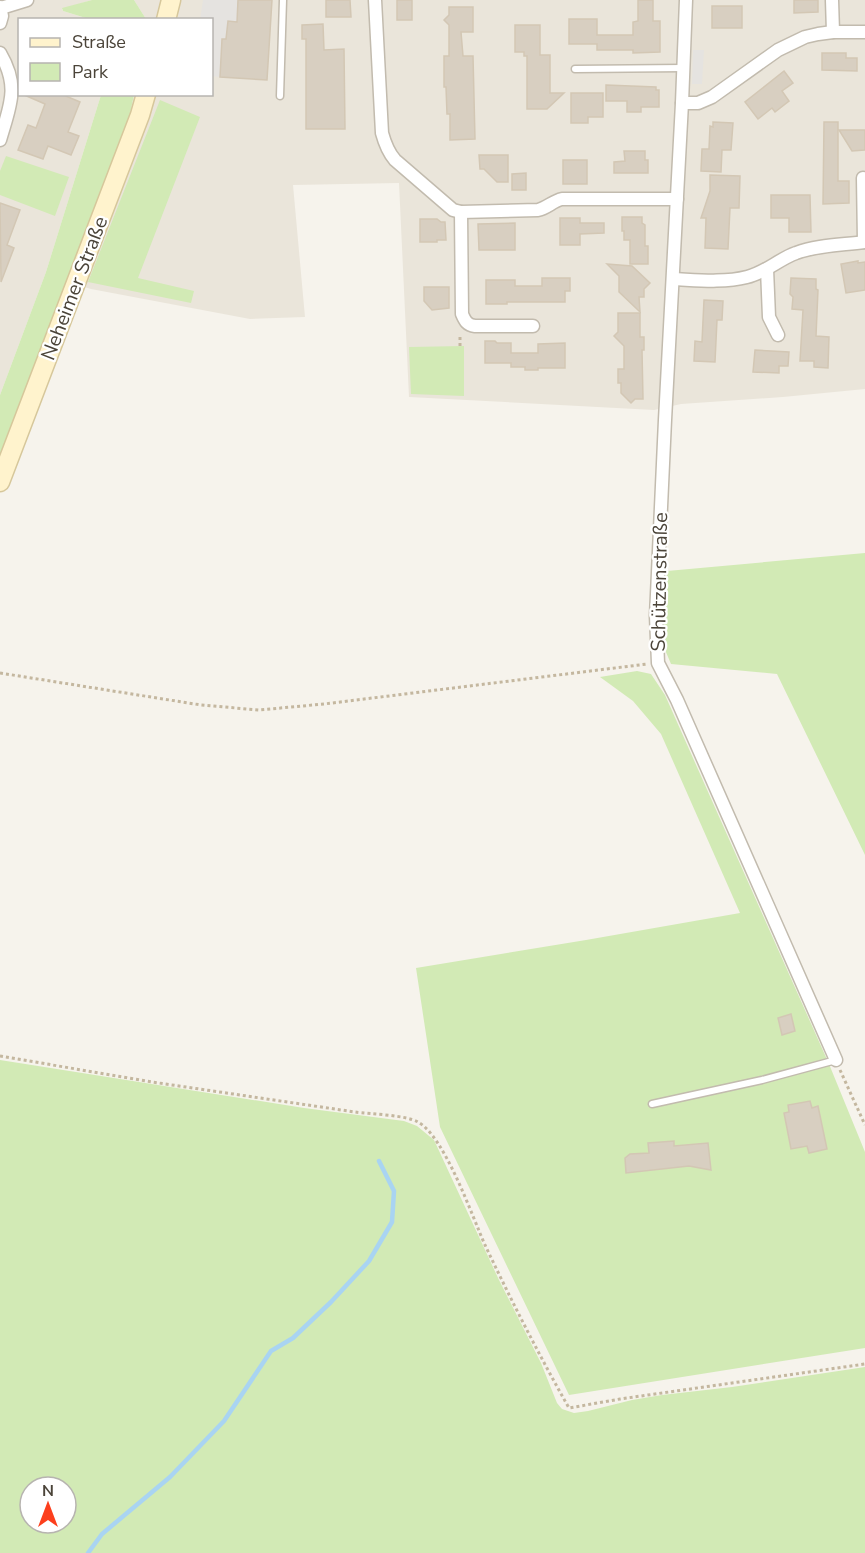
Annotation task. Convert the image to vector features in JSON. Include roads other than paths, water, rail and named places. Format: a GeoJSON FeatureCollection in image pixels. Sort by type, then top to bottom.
{"type":"FeatureCollection","features":[{"type":"Feature","properties":{"kind":"main road"},"geometry":{"type":"LineString","coordinates":[[166,18],[171,0]]}},
{"type":"Feature","properties":{"kind":"main road","name":"Neheimer Straße"},"geometry":{"type":"LineString","coordinates":[[0,482],[145,96]]}},
{"type":"Feature","properties":{"kind":"street"},"geometry":{"type":"LineString","coordinates":[[0,23],[2,16],[0,7],[27,0]]}},
{"type":"Feature","properties":{"kind":"street"},"geometry":{"type":"LineString","coordinates":[[375,0],[382,133],[385,143],[395,160],[453,210],[461,212],[538,210],[562,199],[677,199]]}},
{"type":"Feature","properties":{"kind":"street","name":"Schützenstraße"},"geometry":{"type":"LineString","coordinates":[[686,0],[656,616],[657,663],[682,711],[836,1060]]}},
{"type":"Feature","properties":{"kind":"street"},"geometry":{"type":"LineString","coordinates":[[832,0],[833,32]]}},
{"type":"Feature","properties":{"kind":"street"},"geometry":{"type":"LineString","coordinates":[[682,103],[698,103],[712,97],[792,42],[818,34],[865,32]]}},
{"type":"Feature","properties":{"kind":"street"},"geometry":{"type":"LineString","coordinates":[[0,53],[11,79],[13,91],[0,140]]}},
{"type":"Feature","properties":{"kind":"street"},"geometry":{"type":"LineString","coordinates":[[673,279],[730,280],[750,277],[796,253],[864,242],[863,178]]}},
{"type":"Feature","properties":{"kind":"street"},"geometry":{"type":"LineString","coordinates":[[461,212],[462,314],[464,319],[470,325],[475,326],[533,326]]}},
{"type":"Feature","properties":{"kind":"street"},"geometry":{"type":"LineString","coordinates":[[767,269],[769,317],[778,335]]}},
{"type":"Feature","properties":{"kind":"lane"},"geometry":{"type":"LineString","coordinates":[[280,96],[283,0]]}},
{"type":"Feature","properties":{"kind":"lane"},"geometry":{"type":"LineString","coordinates":[[575,69],[684,68]]}},
{"type":"Feature","properties":{"kind":"lane"},"geometry":{"type":"LineString","coordinates":[[652,1104],[762,1080],[836,1060]]}},
{"type":"Feature","properties":{"kind":"waterway"},"geometry":{"type":"LineString","coordinates":[[88,1553],[102,1534],[170,1477],[224,1421],[271,1351],[293,1338],[369,1261],[392,1222],[394,1191],[379,1161]]}}]}
